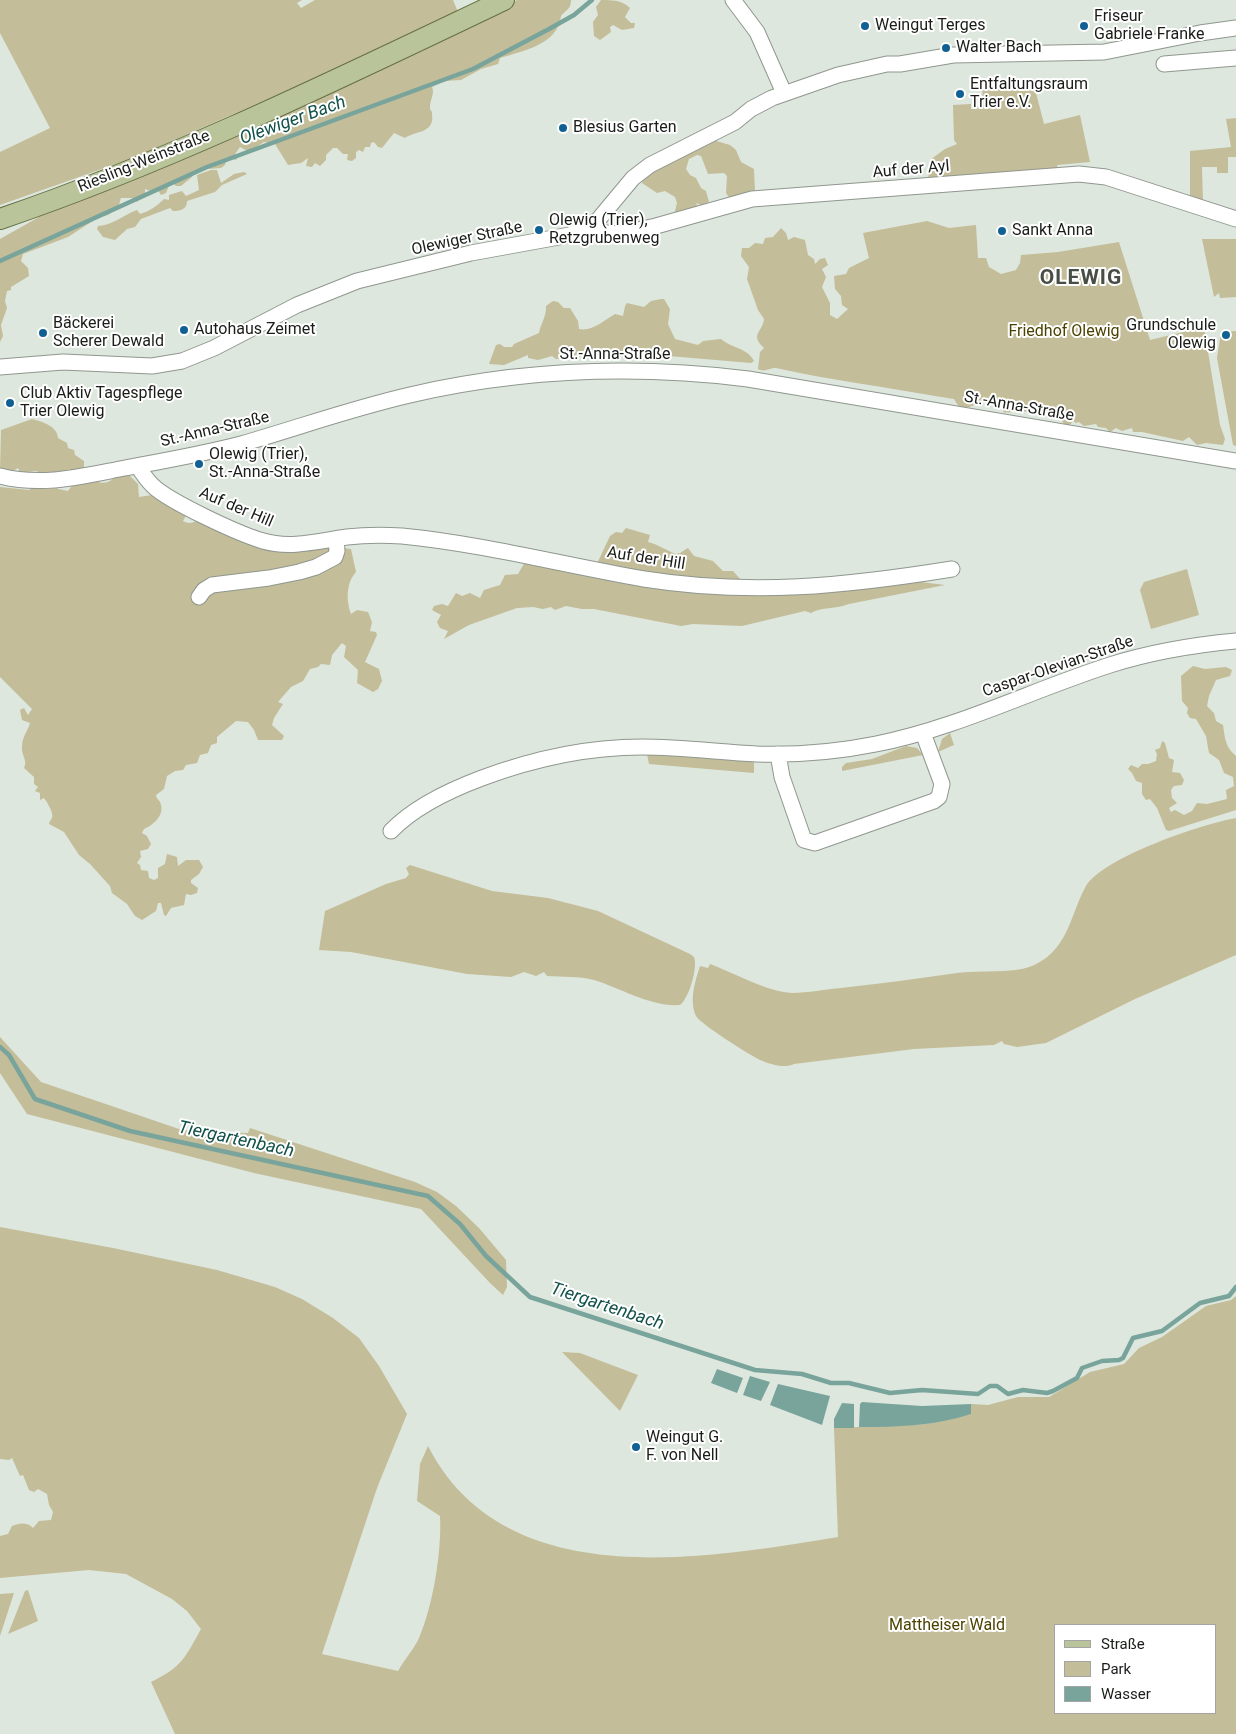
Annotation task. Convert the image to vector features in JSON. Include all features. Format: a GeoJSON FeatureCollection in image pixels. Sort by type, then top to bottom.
{"type":"FeatureCollection","features":[{"type":"Feature","properties":{"kind":"main road","name":"Riesling-Weinstraße"},"geometry":{"type":"LineString","coordinates":[[0,219],[42,205],[196,141],[504,0]]}},
{"type":"Feature","properties":{"kind":"street"},"geometry":{"type":"LineString","coordinates":[[733,0],[757,32],[784,93]]}},
{"type":"Feature","properties":{"kind":"street","name":"Olewiger Straße"},"geometry":{"type":"LineString","coordinates":[[0,367],[63,362],[152,366],[182,361],[214,348],[297,305],[357,281],[463,255],[563,237],[588,227],[606,212],[628,184],[644,168],[735,122],[752,109],[784,93],[838,75],[887,64],[969,54],[1104,52],[1200,33],[1236,28]]}},
{"type":"Feature","properties":{"kind":"street"},"geometry":{"type":"LineString","coordinates":[[1164,64],[1236,58]]}},
{"type":"Feature","properties":{"kind":"street","name":"Auf der Ayl"},"geometry":{"type":"LineString","coordinates":[[588,227],[597,232],[618,234],[656,226],[752,199],[1080,174],[1106,177],[1236,219]]}},
{"type":"Feature","properties":{"kind":"street","name":"St.-Anna-Straße"},"geometry":{"type":"LineString","coordinates":[[0,476],[26,480],[60,480],[138,466],[240,444],[392,399],[453,385],[538,374],[624,370],[686,372],[748,379],[1236,461]]}},
{"type":"Feature","properties":{"kind":"street","name":"Auf der Hill"},"geometry":{"type":"LineString","coordinates":[[138,466],[154,487],[169,498],[244,534],[279,544],[376,535],[418,538],[530,556],[645,579],[718,587],[781,589],[872,582],[952,569]]}},
{"type":"Feature","properties":{"kind":"street"},"geometry":{"type":"LineString","coordinates":[[199,597],[204,590],[212,585],[269,578],[321,565],[335,557],[336,539]]}},
{"type":"Feature","properties":{"kind":"street","name":"Caspar-Olevian-Straße"},"geometry":{"type":"LineString","coordinates":[[391,831],[399,823],[429,802],[452,791],[520,765],[554,757],[598,750],[641,747],[778,754],[848,749],[924,732],[1110,665],[1173,649],[1236,641]]}},
{"type":"Feature","properties":{"kind":"street"},"geometry":{"type":"LineString","coordinates":[[778,754],[782,777],[804,840],[815,843],[934,801],[939,797],[942,784],[924,732]]}},
{"type":"Feature","properties":{"kind":"green space"},"geometry":{"type":"Polygon","coordinates":[[[0,0],[302,0],[297,3],[301,8],[315,0],[453,0],[458,12],[318,77],[133,158],[0,205],[0,152],[50,128],[0,33],[0,0]]]}},
{"type":"Feature","properties":{"kind":"green space"},"geometry":{"type":"Polygon","coordinates":[[[517,0],[571,0],[571,3],[561,16],[553,34],[538,45],[500,58],[498,64],[481,69],[461,80],[444,81],[432,87],[430,110],[432,112],[432,120],[427,129],[405,138],[394,133],[382,148],[378,147],[374,142],[371,143],[370,147],[365,147],[363,152],[359,150],[356,152],[356,158],[352,161],[347,160],[348,154],[343,154],[337,148],[333,148],[326,155],[326,160],[320,166],[315,163],[312,167],[306,166],[308,158],[301,163],[288,165],[275,144],[264,142],[249,152],[240,147],[235,154],[236,160],[227,157],[225,165],[221,168],[209,169],[208,166],[204,170],[194,171],[192,177],[181,186],[176,186],[171,181],[166,193],[161,195],[158,190],[153,192],[145,189],[145,197],[136,202],[132,198],[121,198],[118,208],[108,215],[99,217],[68,237],[23,254],[21,261],[28,268],[29,276],[7,291],[5,301],[7,308],[1,325],[3,336],[0,342],[0,239],[39,217],[43,212],[55,205],[69,200],[90,197],[422,51],[452,32],[466,27],[473,27],[475,22],[517,0]]]}},
{"type":"Feature","properties":{"kind":"green space"},"geometry":{"type":"Polygon","coordinates":[[[601,0],[617,1],[627,5],[630,8],[625,17],[631,23],[635,23],[634,28],[622,30],[613,25],[610,27],[611,32],[600,40],[594,36],[593,22],[598,15],[596,7],[601,0]]]}},
{"type":"Feature","properties":{"kind":"green space"},"geometry":{"type":"Polygon","coordinates":[[[1034,85],[1044,124],[1080,115],[1090,162],[1057,165],[1058,169],[928,180],[930,160],[945,149],[957,144],[954,140],[953,105],[971,104],[971,109],[977,109],[978,104],[983,104],[982,86],[1016,89],[1034,85]]]}},
{"type":"Feature","properties":{"kind":"green space"},"geometry":{"type":"Polygon","coordinates":[[[1236,118],[1236,157],[1228,157],[1228,173],[1217,173],[1217,167],[1202,167],[1203,203],[1190,199],[1190,151],[1231,147],[1226,119],[1236,118]]]}},
{"type":"Feature","properties":{"kind":"green space"},"geometry":{"type":"Polygon","coordinates":[[[713,140],[730,145],[736,150],[741,162],[754,169],[755,192],[730,199],[726,193],[727,176],[724,173],[708,174],[701,156],[697,155],[689,159],[686,169],[690,175],[696,178],[701,188],[706,191],[709,202],[701,205],[696,203],[698,207],[674,215],[677,203],[675,197],[665,191],[657,193],[642,183],[646,165],[713,140]]]}},
{"type":"Feature","properties":{"kind":"green space"},"geometry":{"type":"Polygon","coordinates":[[[217,170],[221,183],[234,174],[244,172],[247,174],[222,185],[215,192],[187,201],[185,208],[181,210],[173,211],[170,208],[141,219],[135,227],[127,229],[115,240],[103,237],[97,229],[98,226],[114,222],[137,210],[140,214],[147,211],[164,199],[169,200],[169,195],[182,191],[186,196],[199,190],[197,175],[217,170]]]}},
{"type":"Feature","properties":{"kind":"green space","name":"Friedhof Olewig"},"geometry":{"type":"Polygon","coordinates":[[[927,221],[949,228],[976,225],[978,258],[986,258],[989,267],[1001,274],[1016,270],[1020,263],[1021,255],[1058,252],[1119,242],[1150,340],[1204,327],[1220,425],[1225,439],[1223,445],[1206,443],[1197,445],[1189,437],[1183,441],[1142,432],[1133,432],[1132,428],[1122,431],[1116,428],[1110,432],[1106,428],[1098,427],[1096,424],[1084,426],[1079,422],[1075,423],[1073,419],[1071,424],[1066,426],[1061,420],[1023,411],[1003,412],[1004,403],[993,400],[987,400],[963,408],[959,407],[954,399],[776,368],[758,369],[760,352],[764,348],[757,336],[764,319],[758,310],[747,279],[749,267],[741,256],[742,248],[749,248],[755,243],[763,244],[765,238],[773,237],[781,228],[786,233],[788,240],[794,237],[805,240],[808,255],[814,259],[815,264],[820,259],[825,258],[828,265],[822,269],[826,277],[822,287],[830,303],[830,315],[837,319],[848,309],[842,305],[841,296],[835,289],[834,276],[846,274],[849,268],[869,258],[863,233],[927,221]]]}},
{"type":"Feature","properties":{"kind":"green space"},"geometry":{"type":"Polygon","coordinates":[[[1202,239],[1236,239],[1236,297],[1220,298],[1219,293],[1214,297],[1202,239]]]}},
{"type":"Feature","properties":{"kind":"green space"},"geometry":{"type":"Polygon","coordinates":[[[664,299],[670,309],[668,324],[675,339],[698,345],[703,341],[721,339],[748,353],[754,361],[751,363],[610,351],[604,357],[594,355],[556,359],[552,356],[538,360],[528,358],[528,355],[504,365],[489,364],[496,345],[512,347],[514,344],[539,333],[546,313],[546,306],[553,301],[558,302],[564,308],[570,308],[578,321],[579,329],[589,329],[615,314],[623,316],[627,303],[644,307],[651,301],[664,299]]]}},
{"type":"Feature","properties":{"kind":"green space"},"geometry":{"type":"Polygon","coordinates":[[[1236,331],[1236,446],[1233,445],[1217,358],[1221,332],[1236,331]]]}},
{"type":"Feature","properties":{"kind":"green space"},"geometry":{"type":"Polygon","coordinates":[[[32,419],[45,423],[55,430],[58,438],[67,443],[68,448],[74,450],[75,455],[84,461],[84,469],[71,471],[68,469],[67,471],[43,474],[36,471],[20,473],[18,468],[13,471],[0,471],[1,430],[32,419]]]}},
{"type":"Feature","properties":{"kind":"green space"},"geometry":{"type":"Polygon","coordinates":[[[127,473],[138,484],[139,497],[152,495],[186,515],[183,521],[188,523],[201,518],[245,533],[351,549],[356,572],[349,586],[349,609],[351,614],[357,610],[368,612],[372,622],[370,631],[376,632],[377,635],[365,662],[379,669],[382,681],[378,689],[373,692],[357,683],[358,670],[344,657],[346,646],[342,643],[332,655],[330,665],[321,664],[310,669],[303,681],[291,687],[278,702],[283,704],[272,725],[284,736],[282,740],[258,740],[248,722],[236,721],[217,737],[217,743],[211,745],[208,753],[200,755],[197,763],[186,765],[183,770],[175,771],[167,776],[164,789],[156,795],[161,807],[160,815],[142,833],[147,836],[151,844],[148,849],[140,851],[141,857],[137,863],[140,865],[141,870],[148,871],[149,878],[154,880],[158,878],[158,868],[165,864],[167,854],[177,857],[178,866],[186,860],[199,860],[203,867],[199,874],[191,880],[191,883],[198,888],[197,893],[186,894],[184,905],[171,908],[166,916],[164,915],[161,903],[158,903],[156,911],[142,920],[135,916],[127,904],[112,893],[110,886],[79,855],[64,832],[49,824],[52,818],[50,808],[44,798],[40,800],[40,793],[35,791],[38,787],[34,784],[34,777],[24,768],[22,743],[30,723],[22,720],[20,710],[24,708],[28,715],[32,709],[0,677],[0,487],[29,490],[34,486],[55,484],[58,489],[68,491],[73,484],[92,479],[103,483],[127,473]]]}},
{"type":"Feature","properties":{"kind":"green space"},"geometry":{"type":"Polygon","coordinates":[[[626,528],[650,535],[648,542],[676,554],[688,548],[694,556],[713,561],[723,571],[733,571],[742,581],[913,581],[945,585],[811,613],[805,611],[742,626],[693,624],[681,626],[594,609],[566,606],[555,610],[551,607],[543,609],[533,607],[517,608],[469,625],[444,639],[448,631],[440,628],[437,622],[441,615],[432,610],[434,606],[442,604],[448,606],[456,593],[462,596],[470,593],[480,598],[484,590],[500,585],[505,575],[518,574],[525,562],[594,570],[610,536],[616,532],[622,533],[626,528]]]}},
{"type":"Feature","properties":{"kind":"green space"},"geometry":{"type":"Polygon","coordinates":[[[1187,569],[1199,615],[1151,629],[1140,590],[1144,582],[1187,569]]]}},
{"type":"Feature","properties":{"kind":"green space"},"geometry":{"type":"Polygon","coordinates":[[[1193,666],[1205,669],[1226,667],[1232,670],[1230,676],[1216,680],[1207,706],[1214,713],[1216,721],[1223,725],[1228,746],[1236,756],[1236,810],[1169,831],[1166,830],[1157,808],[1150,799],[1146,800],[1142,794],[1142,783],[1136,781],[1128,769],[1131,765],[1138,768],[1142,764],[1156,761],[1157,754],[1155,750],[1160,748],[1162,741],[1165,743],[1169,758],[1174,760],[1172,772],[1180,773],[1184,780],[1182,785],[1174,786],[1171,790],[1172,798],[1177,803],[1169,808],[1171,812],[1175,810],[1184,815],[1192,811],[1197,803],[1207,804],[1227,799],[1226,790],[1234,786],[1233,777],[1224,773],[1219,760],[1209,753],[1206,736],[1196,719],[1190,718],[1187,713],[1188,708],[1182,701],[1181,676],[1193,666]]]}},
{"type":"Feature","properties":{"kind":"green space"},"geometry":{"type":"Polygon","coordinates":[[[950,733],[954,745],[938,752],[942,739],[950,733]]]}},
{"type":"Feature","properties":{"kind":"green space"},"geometry":{"type":"Polygon","coordinates":[[[906,746],[917,748],[923,755],[842,771],[842,767],[846,763],[872,759],[906,746]]]}},
{"type":"Feature","properties":{"kind":"green space"},"geometry":{"type":"Polygon","coordinates":[[[647,754],[754,762],[754,773],[649,764],[647,754]]]}},
{"type":"Feature","properties":{"kind":"green space"},"geometry":{"type":"Polygon","coordinates":[[[1236,818],[1236,955],[1135,999],[1046,1043],[1017,1047],[1004,1044],[1002,1041],[994,1045],[914,1049],[781,1066],[760,1060],[736,1046],[696,1016],[693,997],[696,978],[700,966],[708,968],[710,964],[762,986],[792,993],[959,973],[1013,970],[1029,967],[1046,958],[1060,942],[1066,933],[1081,895],[1096,875],[1132,853],[1155,843],[1201,827],[1236,818]]]}},
{"type":"Feature","properties":{"kind":"green space"},"geometry":{"type":"Polygon","coordinates":[[[410,865],[492,891],[548,898],[598,911],[690,954],[694,957],[695,968],[687,996],[680,1005],[669,1005],[647,1000],[604,983],[576,977],[547,976],[544,972],[536,976],[524,972],[511,977],[467,974],[351,952],[319,950],[325,911],[386,884],[406,878],[409,874],[406,868],[410,865]]]}},
{"type":"Feature","properties":{"kind":"green space"},"geometry":{"type":"Polygon","coordinates":[[[0,1037],[41,1082],[182,1130],[248,1133],[250,1128],[415,1182],[437,1192],[456,1206],[479,1228],[506,1260],[507,1287],[503,1295],[421,1209],[254,1173],[27,1114],[0,1073],[0,1037]]]}},
{"type":"Feature","properties":{"kind":"green space","name":"Mattheiser Wald"},"geometry":{"type":"Polygon","coordinates":[[[0,1227],[217,1270],[275,1287],[302,1299],[333,1318],[359,1338],[379,1366],[407,1414],[377,1488],[322,1654],[398,1671],[417,1642],[424,1625],[436,1578],[440,1545],[440,1516],[417,1501],[420,1464],[428,1446],[462,1494],[505,1526],[556,1546],[611,1556],[669,1557],[728,1553],[838,1537],[834,1428],[926,1424],[971,1414],[971,1404],[988,1405],[1018,1397],[1049,1397],[1090,1372],[1124,1364],[1139,1348],[1162,1337],[1206,1306],[1231,1300],[1236,1296],[1236,1734],[175,1734],[151,1682],[170,1671],[182,1661],[201,1629],[187,1611],[172,1599],[126,1574],[89,1570],[0,1578],[0,1536],[8,1534],[12,1526],[15,1525],[26,1524],[33,1528],[39,1521],[51,1520],[53,1512],[49,1505],[47,1494],[38,1489],[34,1492],[29,1490],[23,1475],[20,1476],[12,1458],[9,1460],[0,1459],[0,1227]]]}},
{"type":"Feature","properties":{"kind":"green space"},"geometry":{"type":"Polygon","coordinates":[[[562,1352],[580,1353],[638,1375],[620,1411],[562,1352]]]}},
{"type":"Feature","properties":{"kind":"green space"},"geometry":{"type":"Polygon","coordinates":[[[28,1590],[38,1621],[8,1634],[25,1591],[28,1590]]]}},
{"type":"Feature","properties":{"kind":"green space"},"geometry":{"type":"Polygon","coordinates":[[[14,1593],[0,1636],[0,1594],[14,1593]]]}},
{"type":"Feature","properties":{"kind":"water"},"geometry":{"type":"Polygon","coordinates":[[[717,1369],[743,1378],[737,1393],[711,1383],[717,1369]]]}},
{"type":"Feature","properties":{"kind":"water"},"geometry":{"type":"Polygon","coordinates":[[[750,1376],[770,1382],[761,1401],[743,1395],[750,1376]]]}},
{"type":"Feature","properties":{"kind":"water"},"geometry":{"type":"Polygon","coordinates":[[[778,1384],[830,1396],[822,1425],[770,1405],[778,1384]]]}},
{"type":"Feature","properties":{"kind":"water"},"geometry":{"type":"Polygon","coordinates":[[[862,1402],[922,1406],[971,1404],[971,1414],[930,1423],[859,1427],[860,1404],[862,1402]]]}},
{"type":"Feature","properties":{"kind":"water"},"geometry":{"type":"Polygon","coordinates":[[[842,1403],[854,1404],[854,1428],[834,1428],[834,1419],[842,1403]]]}},
{"type":"Feature","properties":{"kind":"waterway","name":"Olewiger Bach"},"geometry":{"type":"LineString","coordinates":[[0,261],[207,167],[473,69],[574,15],[592,0]]}},
{"type":"Feature","properties":{"kind":"waterway","name":"Tiergartenbach"},"geometry":{"type":"LineString","coordinates":[[0,1047],[9,1055],[35,1099],[130,1131],[428,1196],[460,1224],[486,1256],[530,1297],[755,1370],[802,1374],[831,1383],[849,1383],[890,1393],[922,1390],[978,1394],[990,1386],[997,1386],[1008,1394],[1023,1390],[1047,1393],[1077,1378],[1082,1368],[1102,1361],[1123,1358],[1133,1338],[1162,1331],[1200,1303],[1229,1296],[1236,1287]]}},
{"type":"Feature","properties":{"kind":"place","name":"Weingut Terges"},"geometry":{"type":"Point","coordinates":[865,26]}},
{"type":"Feature","properties":{"kind":"place","name":"Friseur Gabriele Franke"},"geometry":{"type":"Point","coordinates":[1084,26]}},
{"type":"Feature","properties":{"kind":"place","name":"Walter Bach"},"geometry":{"type":"Point","coordinates":[946,48]}},
{"type":"Feature","properties":{"kind":"place","name":"Entfaltungsraum Trier e.V."},"geometry":{"type":"Point","coordinates":[960,94]}},
{"type":"Feature","properties":{"kind":"place","name":"Blesius Garten"},"geometry":{"type":"Point","coordinates":[563,128]}},
{"type":"Feature","properties":{"kind":"place","name":"Olewig (Trier), Retzgrubenweg"},"geometry":{"type":"Point","coordinates":[539,230]}},
{"type":"Feature","properties":{"kind":"place","name":"Sankt Anna"},"geometry":{"type":"Point","coordinates":[1002,231]}},
{"type":"Feature","properties":{"kind":"place","name":"Autohaus Zeimet"},"geometry":{"type":"Point","coordinates":[184,330]}},
{"type":"Feature","properties":{"kind":"place","name":"Bäckerei Scherer Dewald"},"geometry":{"type":"Point","coordinates":[43,333]}},
{"type":"Feature","properties":{"kind":"place","name":"Grundschule Olewig"},"geometry":{"type":"Point","coordinates":[1226,335]}},
{"type":"Feature","properties":{"kind":"place","name":"Club Aktiv Tagespflege Trier Olewig"},"geometry":{"type":"Point","coordinates":[10,403]}},
{"type":"Feature","properties":{"kind":"place","name":"Olewig (Trier), St.-Anna-Straße"},"geometry":{"type":"Point","coordinates":[199,464]}},
{"type":"Feature","properties":{"kind":"place","name":"Weingut G. F. von Nell"},"geometry":{"type":"Point","coordinates":[636,1447]}},
{"type":"Feature","properties":{"kind":"district","name":"OLEWIG"},"geometry":{"type":"Point","coordinates":[1081,279]}}]}
